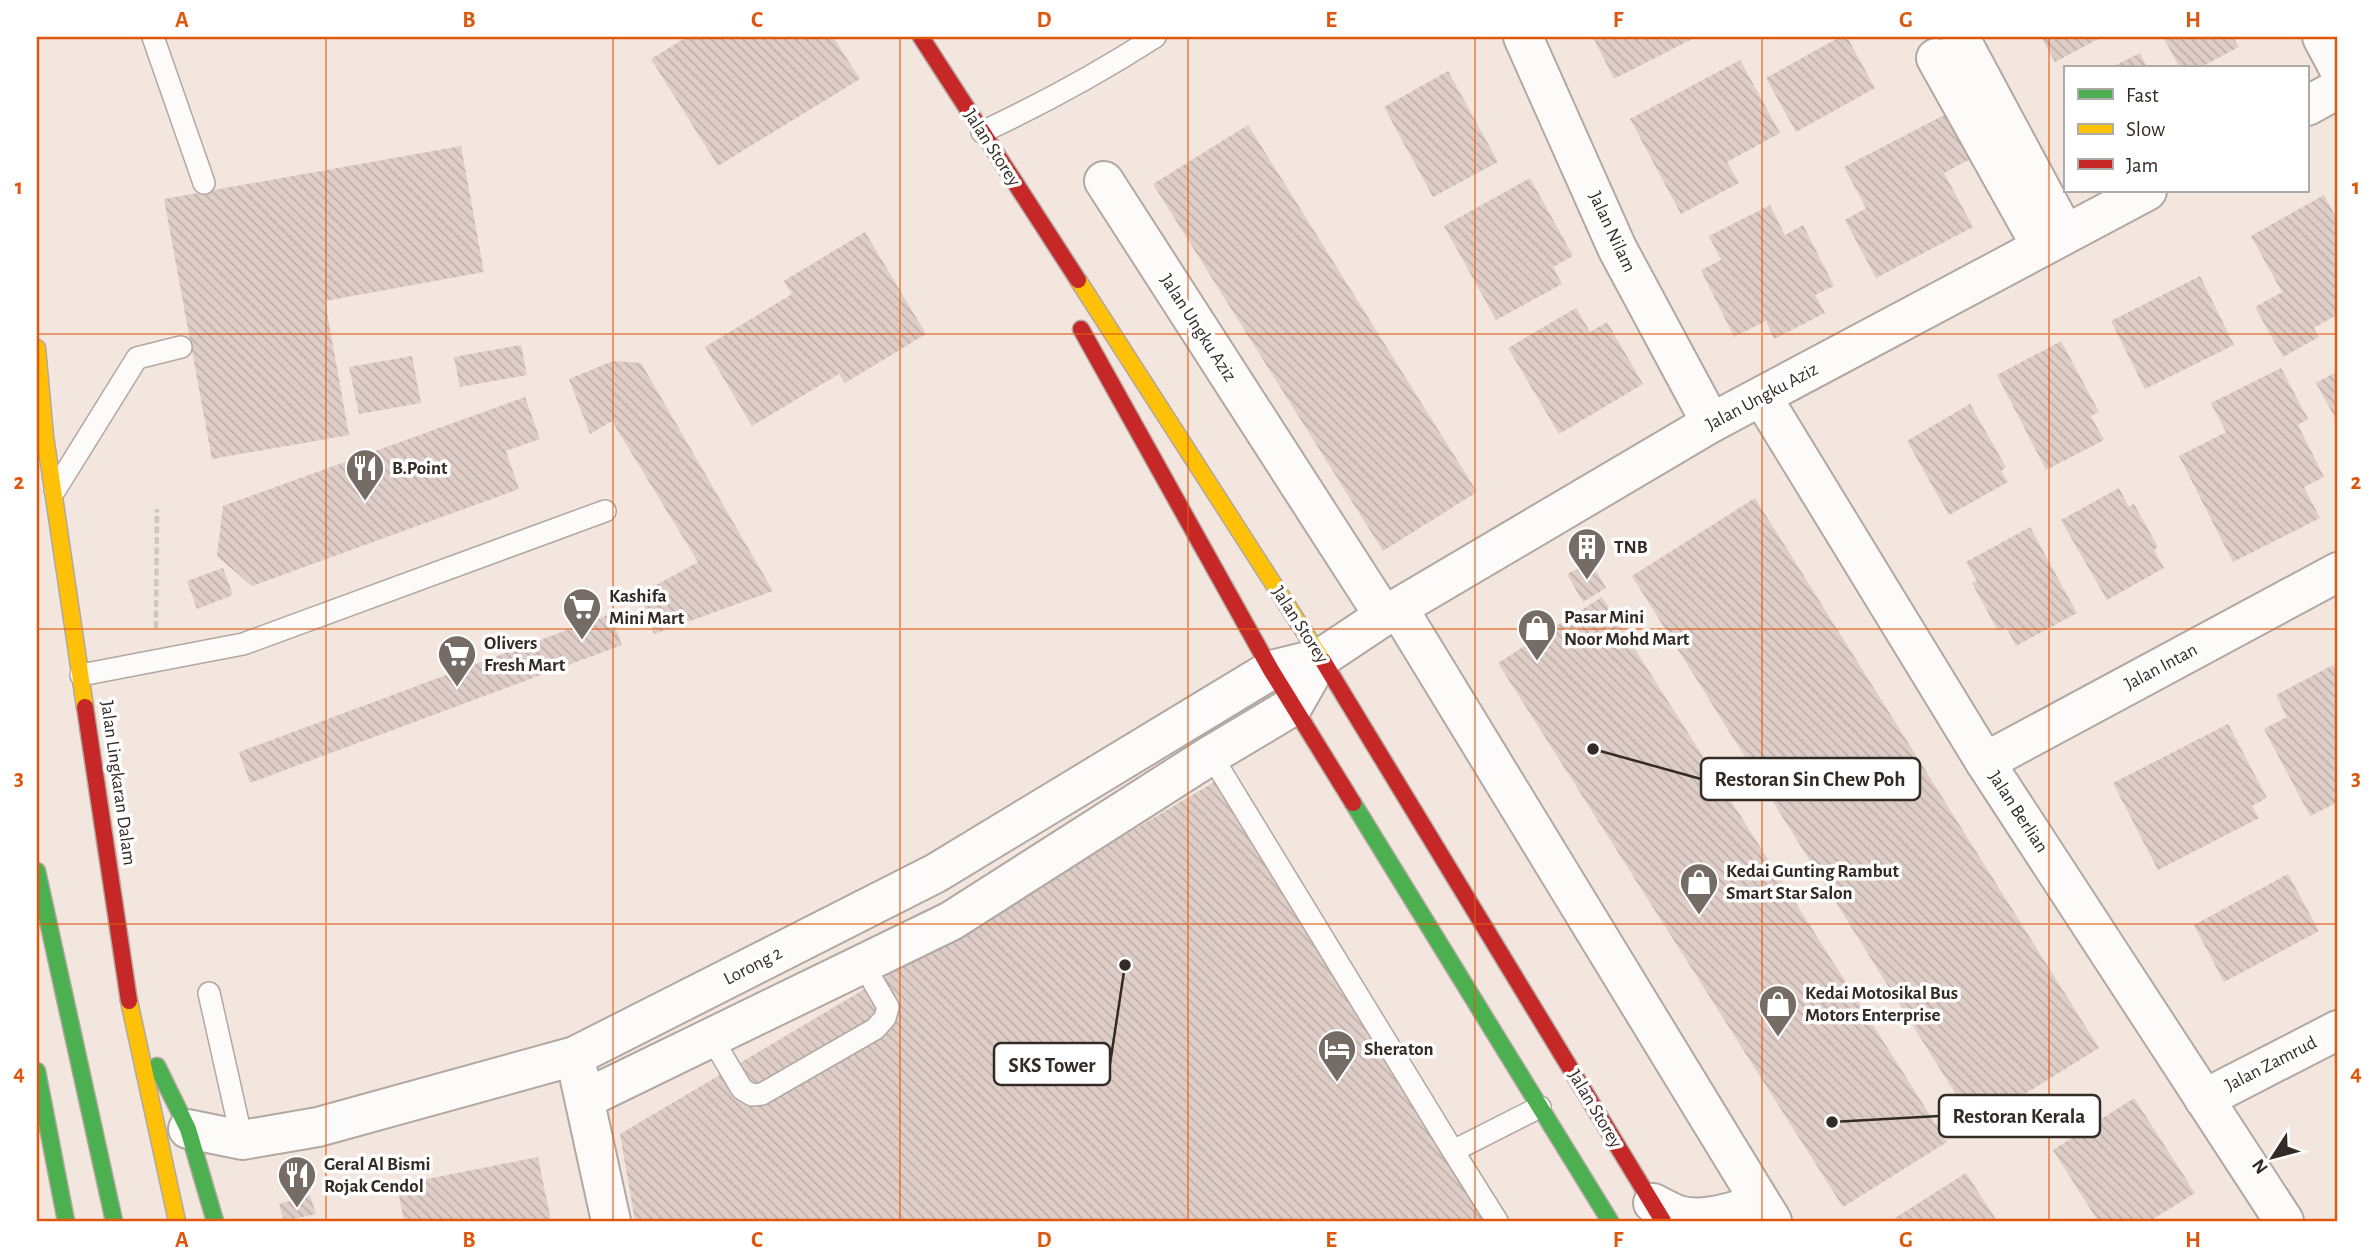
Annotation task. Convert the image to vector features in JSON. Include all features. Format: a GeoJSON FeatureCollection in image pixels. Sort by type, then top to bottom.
{"type":"FeatureCollection","features":[{"type":"Feature","properties":{"kind":"main road","name":"Jalan Storey"},"geometry":{"type":"LineString","coordinates":[[920,37],[1321,658],[1658,1212]]}},
{"type":"Feature","properties":{"kind":"main road","name":"Jalan Storey"},"geometry":{"type":"LineString","coordinates":[[920,37],[1020,219]]}},
{"type":"Feature","properties":{"kind":"main road"},"geometry":{"type":"LineString","coordinates":[[1074,317],[1271,670],[1610,1221]]}},
{"type":"Feature","properties":{"kind":"main road","name":"Jalan Lingkaran Dalam"},"geometry":{"type":"LineString","coordinates":[[37,348],[45,436],[131,1014],[177,1221]]}},
{"type":"Feature","properties":{"kind":"main road"},"geometry":{"type":"LineString","coordinates":[[37,871],[114,1221]]}},
{"type":"Feature","properties":{"kind":"main road"},"geometry":{"type":"LineString","coordinates":[[131,1014],[188,1129],[215,1221]]}},
{"type":"Feature","properties":{"kind":"main road"},"geometry":{"type":"LineString","coordinates":[[37,1071],[66,1221]]}},
{"type":"Feature","properties":{"kind":"street","name":"Jalan Nilam"},"geometry":{"type":"LineString","coordinates":[[1523,37],[1617,248],[1711,423]]}},
{"type":"Feature","properties":{"kind":"street"},"geometry":{"type":"LineString","coordinates":[[2322,37],[2338,67]]}},
{"type":"Feature","properties":{"kind":"street"},"geometry":{"type":"LineString","coordinates":[[1949,49],[2053,240]]}},
{"type":"Feature","properties":{"kind":"street"},"geometry":{"type":"LineString","coordinates":[[2308,105],[2338,89]]}},
{"type":"Feature","properties":{"kind":"street","name":"Jalan Ungku Aziz"},"geometry":{"type":"LineString","coordinates":[[1104,181],[1391,612]]}},
{"type":"Feature","properties":{"kind":"street","name":"Jalan Ungku Aziz"},"geometry":{"type":"LineString","coordinates":[[1271,670],[1321,658],[1391,612],[1711,423],[2145,192]]}},
{"type":"Feature","properties":{"kind":"street","name":"Jalan Berlian"},"geometry":{"type":"LineString","coordinates":[[1762,397],[1985,762],[2284,1221]]}},
{"type":"Feature","properties":{"kind":"street","name":"Jalan Intan"},"geometry":{"type":"LineString","coordinates":[[1985,762],[2338,572]]}},
{"type":"Feature","properties":{"kind":"street"},"geometry":{"type":"LineString","coordinates":[[1391,612],[1761,1216]]}},
{"type":"Feature","properties":{"kind":"street"},"geometry":{"type":"LineString","coordinates":[[585,1099],[951,920],[1293,706],[1321,658]]}},
{"type":"Feature","properties":{"kind":"street","name":"Lorong 2"},"geometry":{"type":"LineString","coordinates":[[188,1129],[242,1140],[317,1126],[575,1056],[936,873],[1271,670]]}},
{"type":"Feature","properties":{"kind":"street","name":"Jalan Zamrud"},"geometry":{"type":"LineString","coordinates":[[2204,1099],[2338,1030]]}},
{"type":"Feature","properties":{"kind":"street"},"geometry":{"type":"LineString","coordinates":[[575,1056],[611,1221]]}},
{"type":"Feature","properties":{"kind":"street"},"geometry":{"type":"LineString","coordinates":[[1658,1212],[1695,1217],[1761,1216]]}},
{"type":"Feature","properties":{"kind":"lane"},"geometry":{"type":"LineString","coordinates":[[153,37],[204,183]]}},
{"type":"Feature","properties":{"kind":"lane"},"geometry":{"type":"LineString","coordinates":[[982,132],[1096,75],[1155,37]]}},
{"type":"Feature","properties":{"kind":"lane"},"geometry":{"type":"LineString","coordinates":[[54,492],[137,358],[181,347]]}},
{"type":"Feature","properties":{"kind":"lane"},"geometry":{"type":"LineString","coordinates":[[80,675],[243,644],[606,511]]}},
{"type":"Feature","properties":{"kind":"lane"},"geometry":{"type":"LineString","coordinates":[[1211,755],[1497,1221]]}},
{"type":"Feature","properties":{"kind":"lane"},"geometry":{"type":"LineString","coordinates":[[711,1037],[742,1089],[752,1096],[762,1094],[875,1029],[885,1018],[888,1007],[863,964]]}},
{"type":"Feature","properties":{"kind":"lane"},"geometry":{"type":"LineString","coordinates":[[209,993],[242,1140]]}},
{"type":"Feature","properties":{"kind":"lane"},"geometry":{"type":"LineString","coordinates":[[1453,1151],[1540,1107]]}},
{"type":"Feature","properties":{"kind":"path"},"geometry":{"type":"LineString","coordinates":[[156,660],[157,509]]}},
{"type":"Feature","properties":{"kind":"building"},"geometry":{"type":"Polygon","coordinates":[[[687,37],[833,37],[860,79],[718,166],[651,59],[687,37]]]}},
{"type":"Feature","properties":{"kind":"building"},"geometry":{"type":"Polygon","coordinates":[[[1593,37],[1696,37],[1614,79],[1593,37]]]}},
{"type":"Feature","properties":{"kind":"building"},"geometry":{"type":"Polygon","coordinates":[[[1840,37],[1847,37],[1875,88],[1796,132],[1766,78],[1840,37]]]}},
{"type":"Feature","properties":{"kind":"building"},"geometry":{"type":"Polygon","coordinates":[[[2041,37],[2102,37],[2055,62],[2041,37]]]}},
{"type":"Feature","properties":{"kind":"building"},"geometry":{"type":"Polygon","coordinates":[[[2163,37],[2233,37],[2239,47],[2203,66],[2179,66],[2163,37]]]}},
{"type":"Feature","properties":{"kind":"building"},"geometry":{"type":"Polygon","coordinates":[[[2140,53],[2147,66],[2114,66],[2140,53]]]}},
{"type":"Feature","properties":{"kind":"building"},"geometry":{"type":"Polygon","coordinates":[[[1740,60],[1780,133],[1727,162],[1739,183],[1681,214],[1630,119],[1740,60]]]}},
{"type":"Feature","properties":{"kind":"building"},"geometry":{"type":"Polygon","coordinates":[[[1448,71],[1498,162],[1433,197],[1384,107],[1448,71]]]}},
{"type":"Feature","properties":{"kind":"building"},"geometry":{"type":"Polygon","coordinates":[[[1954,110],[1978,155],[1944,173],[1973,227],[1876,278],[1845,220],[1866,208],[1844,167],[1954,110]]]}},
{"type":"Feature","properties":{"kind":"building"},"geometry":{"type":"Polygon","coordinates":[[[1248,125],[1477,492],[1383,551],[1153,184],[1248,125]]]}},
{"type":"Feature","properties":{"kind":"building"},"geometry":{"type":"Polygon","coordinates":[[[461,146],[484,272],[325,301],[349,435],[212,459],[164,199],[461,146]]]}},
{"type":"Feature","properties":{"kind":"building"},"geometry":{"type":"Polygon","coordinates":[[[1530,178],[1573,256],[1553,267],[1562,284],[1496,320],[1444,226],[1530,178]]]}},
{"type":"Feature","properties":{"kind":"building"},"geometry":{"type":"Polygon","coordinates":[[[2324,195],[2338,221],[2338,314],[2314,328],[2319,337],[2283,357],[2255,307],[2282,292],[2251,236],[2324,195]]]}},
{"type":"Feature","properties":{"kind":"building"},"geometry":{"type":"Polygon","coordinates":[[[1770,205],[1785,235],[1803,225],[1834,286],[1815,295],[1825,313],[1774,339],[1766,321],[1734,337],[1701,270],[1721,260],[1709,236],[1770,205]]]}},
{"type":"Feature","properties":{"kind":"building"},"geometry":{"type":"Polygon","coordinates":[[[865,232],[926,334],[845,383],[839,374],[752,426],[705,347],[792,294],[784,281],[865,232]]]}},
{"type":"Feature","properties":{"kind":"building"},"geometry":{"type":"Polygon","coordinates":[[[2200,276],[2234,345],[2145,389],[2111,321],[2200,276]]]}},
{"type":"Feature","properties":{"kind":"building"},"geometry":{"type":"Polygon","coordinates":[[[1576,308],[1590,332],[1607,322],[1643,384],[1559,434],[1508,348],[1576,308]]]}},
{"type":"Feature","properties":{"kind":"building"},"geometry":{"type":"Polygon","coordinates":[[[2061,341],[2099,412],[2091,416],[2104,440],[2046,470],[1997,375],[2061,341]]]}},
{"type":"Feature","properties":{"kind":"building"},"geometry":{"type":"Polygon","coordinates":[[[521,345],[527,375],[460,387],[454,357],[521,345]]]}},
{"type":"Feature","properties":{"kind":"building"},"geometry":{"type":"Polygon","coordinates":[[[412,356],[421,403],[359,414],[349,367],[412,356]]]}},
{"type":"Feature","properties":{"kind":"building"},"geometry":{"type":"Polygon","coordinates":[[[613,361],[641,363],[773,591],[654,634],[640,594],[698,562],[612,421],[590,434],[569,379],[613,361]]]}},
{"type":"Feature","properties":{"kind":"building"},"geometry":{"type":"Polygon","coordinates":[[[2281,368],[2308,419],[2298,425],[2324,477],[2304,487],[2320,518],[2233,562],[2179,456],[2226,432],[2211,403],[2281,368]]]}},
{"type":"Feature","properties":{"kind":"building"},"geometry":{"type":"Polygon","coordinates":[[[2338,371],[2338,423],[2316,383],[2338,371]]]}},
{"type":"Feature","properties":{"kind":"building"},"geometry":{"type":"Polygon","coordinates":[[[525,397],[540,439],[506,451],[519,489],[252,586],[217,556],[223,506],[525,397]]]}},
{"type":"Feature","properties":{"kind":"building"},"geometry":{"type":"Polygon","coordinates":[[[1970,404],[2006,467],[2001,471],[2008,482],[1949,515],[1907,441],[1970,404]]]}},
{"type":"Feature","properties":{"kind":"building"},"geometry":{"type":"Polygon","coordinates":[[[2119,488],[2129,507],[2134,504],[2158,547],[2154,550],[2164,568],[2107,600],[2061,520],[2119,488]]]}},
{"type":"Feature","properties":{"kind":"building"},"geometry":{"type":"Polygon","coordinates":[[[1755,498],[2099,1048],[1975,1125],[1632,576],[1755,498]]]}},
{"type":"Feature","properties":{"kind":"building"},"geometry":{"type":"Polygon","coordinates":[[[2030,527],[2077,613],[2016,646],[2006,627],[1998,631],[1972,583],[1977,581],[1966,562],[2030,527]]]}},
{"type":"Feature","properties":{"kind":"building","name":"TNB"},"geometry":{"type":"Polygon","coordinates":[[[1591,562],[1606,588],[1583,602],[1567,574],[1591,562]]]}},
{"type":"Feature","properties":{"kind":"building"},"geometry":{"type":"Polygon","coordinates":[[[223,568],[233,595],[197,609],[187,581],[223,568]]]}},
{"type":"Feature","properties":{"kind":"building"},"geometry":{"type":"Polygon","coordinates":[[[1602,597],[1947,1142],[1843,1207],[1498,663],[1602,597]]]}},
{"type":"Feature","properties":{"kind":"building"},"geometry":{"type":"Polygon","coordinates":[[[610,614],[622,645],[250,783],[239,752],[610,614]]]}},
{"type":"Feature","properties":{"kind":"building"},"geometry":{"type":"Polygon","coordinates":[[[2333,665],[2338,675],[2338,802],[2310,816],[2264,729],[2287,717],[2276,695],[2333,665]]]}},
{"type":"Feature","properties":{"kind":"building"},"geometry":{"type":"Polygon","coordinates":[[[2228,724],[2267,798],[2252,806],[2259,818],[2158,870],[2113,783],[2228,724]]]}},
{"type":"Feature","properties":{"kind":"building"},"geometry":{"type":"Polygon","coordinates":[[[1226,775],[1505,1221],[635,1221],[620,1134],[1226,775]]]}},
{"type":"Feature","properties":{"kind":"building"},"geometry":{"type":"Polygon","coordinates":[[[2288,874],[2319,931],[2224,982],[2194,925],[2288,874]]]}},
{"type":"Feature","properties":{"kind":"building"},"geometry":{"type":"Polygon","coordinates":[[[2134,1098],[2195,1193],[2150,1221],[2098,1221],[2053,1150],[2134,1098]]]}},
{"type":"Feature","properties":{"kind":"building"},"geometry":{"type":"Polygon","coordinates":[[[538,1157],[551,1221],[404,1221],[397,1185],[538,1157]]]}},
{"type":"Feature","properties":{"kind":"building"},"geometry":{"type":"Polygon","coordinates":[[[1966,1173],[1997,1221],[1890,1221],[1966,1173]]]}},
{"type":"Feature","properties":{"kind":"building"},"geometry":{"type":"Polygon","coordinates":[[[310,1195],[316,1214],[284,1221],[279,1204],[310,1195]]]}},
{"type":"Feature","properties":{"kind":"traffic: fast"},"geometry":{"type":"LineString","coordinates":[[1353,803],[1610,1221]]}},
{"type":"Feature","properties":{"kind":"traffic: fast"},"geometry":{"type":"LineString","coordinates":[[37,871],[114,1221]]}},
{"type":"Feature","properties":{"kind":"traffic: fast"},"geometry":{"type":"LineString","coordinates":[[157,1066],[188,1129],[215,1221]]}},
{"type":"Feature","properties":{"kind":"traffic: fast"},"geometry":{"type":"LineString","coordinates":[[37,1071],[66,1221]]}},
{"type":"Feature","properties":{"kind":"traffic: slow"},"geometry":{"type":"LineString","coordinates":[[1078,280],[1323,661]]}},
{"type":"Feature","properties":{"kind":"traffic: slow"},"geometry":{"type":"LineString","coordinates":[[37,348],[45,436],[85,707]]}},
{"type":"Feature","properties":{"kind":"traffic: slow"},"geometry":{"type":"LineString","coordinates":[[129,1001],[177,1221]]}},
{"type":"Feature","properties":{"kind":"traffic: jam"},"geometry":{"type":"LineString","coordinates":[[921,37],[1078,280]]}},
{"type":"Feature","properties":{"kind":"traffic: jam"},"geometry":{"type":"LineString","coordinates":[[1081,329],[1271,670],[1353,803]]}},
{"type":"Feature","properties":{"kind":"traffic: jam"},"geometry":{"type":"LineString","coordinates":[[1323,661],[1663,1221]]}},
{"type":"Feature","properties":{"kind":"traffic: jam"},"geometry":{"type":"LineString","coordinates":[[85,707],[129,1001]]}},
{"type":"Feature","properties":{"kind":"place","name":"B.Point"},"geometry":{"type":"Point","coordinates":[365,502]}},
{"type":"Feature","properties":{"kind":"place","name":"TNB"},"geometry":{"type":"Point","coordinates":[1587,581]}},
{"type":"Feature","properties":{"kind":"place","name":"Kashifa Mini Mart"},"geometry":{"type":"Point","coordinates":[582,641]}},
{"type":"Feature","properties":{"kind":"place","name":"Pasar Mini Noor Mohd Mart"},"geometry":{"type":"Point","coordinates":[1537,662]}},
{"type":"Feature","properties":{"kind":"place","name":"Olivers Fresh Mart"},"geometry":{"type":"Point","coordinates":[457,688]}},
{"type":"Feature","properties":{"kind":"place","name":"Restoran Sin Chew Poh"},"geometry":{"type":"Point","coordinates":[1593,749]}},
{"type":"Feature","properties":{"kind":"place","name":"Kedai Gunting Rambut Smart Star Salon"},"geometry":{"type":"Point","coordinates":[1699,916]}},
{"type":"Feature","properties":{"kind":"place","name":"SKS Tower"},"geometry":{"type":"Point","coordinates":[1125,965]}},
{"type":"Feature","properties":{"kind":"place","name":"Kedai Motosikal Bus Motors Enterprise"},"geometry":{"type":"Point","coordinates":[1778,1038]}},
{"type":"Feature","properties":{"kind":"place","name":"Sheraton"},"geometry":{"type":"Point","coordinates":[1337,1083]}},
{"type":"Feature","properties":{"kind":"place","name":"Restoran Kerala"},"geometry":{"type":"Point","coordinates":[1832,1122]}},
{"type":"Feature","properties":{"kind":"place","name":"Geral Al Bismi Rojak Cendol"},"geometry":{"type":"Point","coordinates":[297,1209]}}]}
